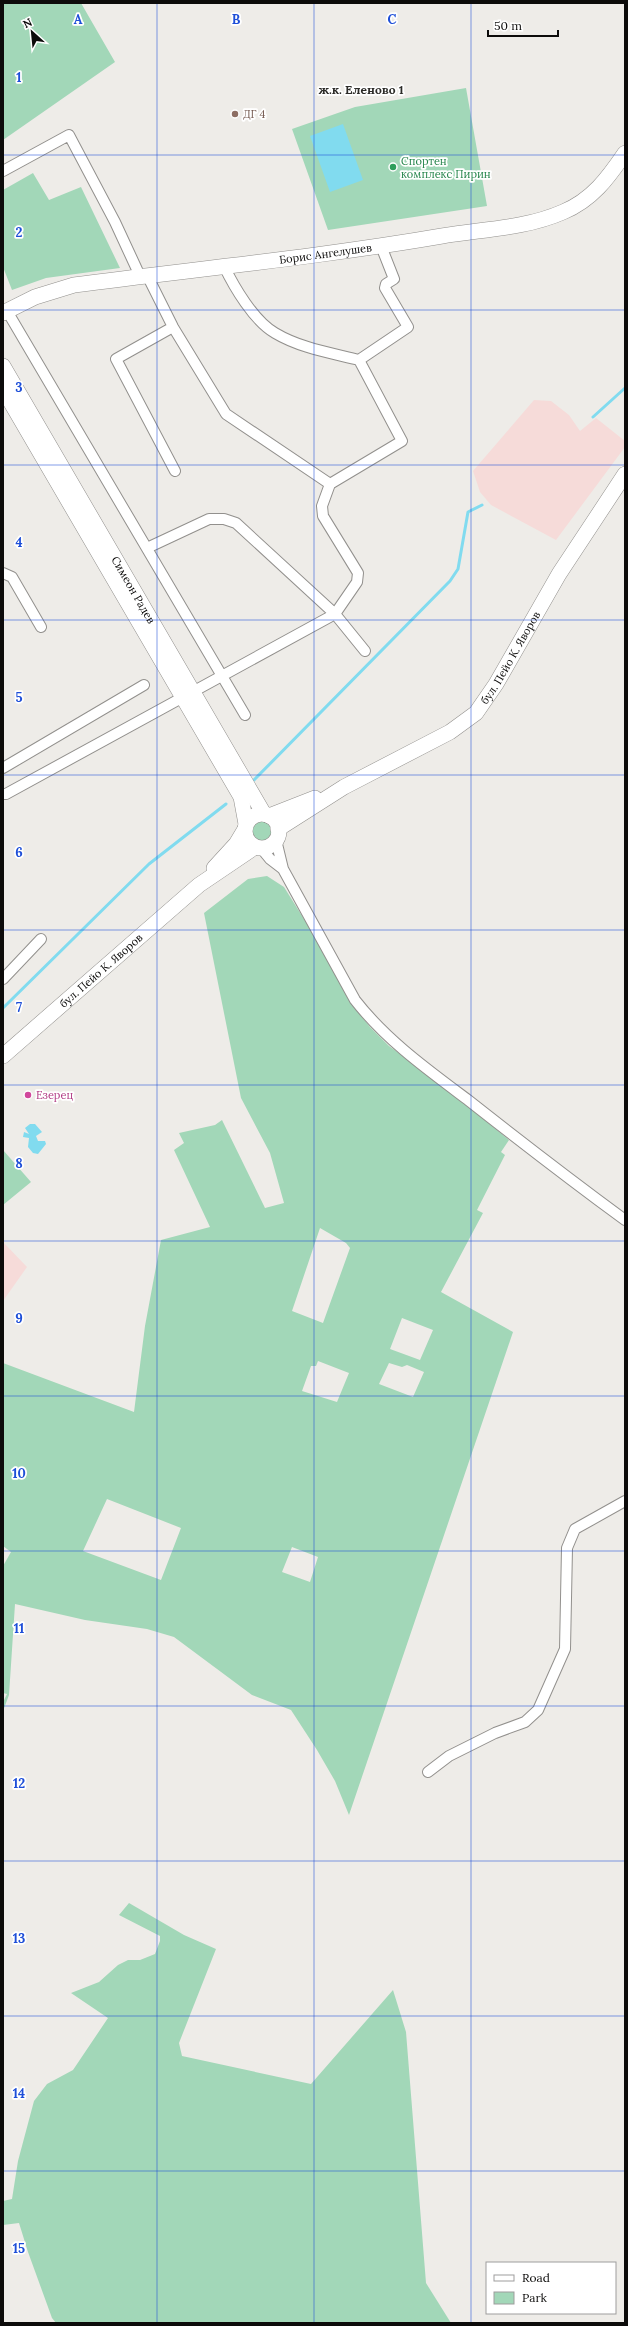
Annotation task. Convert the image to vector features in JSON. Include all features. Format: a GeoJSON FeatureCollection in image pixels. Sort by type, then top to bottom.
{"type":"FeatureCollection","features":[{"type":"Feature","properties":{"kind":"street"},"geometry":{"type":"LineString","coordinates":[[3,172],[69,135],[144,276],[226,414],[330,484]]}},
{"type":"Feature","properties":{"kind":"street","name":"Борис Ангелушев"},"geometry":{"type":"LineString","coordinates":[[5,312],[55,289],[144,276],[381,246],[450,234],[503,229],[564,212],[585,200],[604,183],[625,153]]}},
{"type":"Feature","properties":{"kind":"street"},"geometry":{"type":"LineString","coordinates":[[224,266],[235,289],[252,311],[273,333],[302,346],[359,360],[408,327],[385,288],[386,284],[394,279],[381,246]]}},
{"type":"Feature","properties":{"kind":"street"},"geometry":{"type":"LineString","coordinates":[[5,312],[147,548],[245,715]]}},
{"type":"Feature","properties":{"kind":"street"},"geometry":{"type":"LineString","coordinates":[[173,327],[116,359],[174,471]]}},
{"type":"Feature","properties":{"kind":"street"},"geometry":{"type":"LineString","coordinates":[[3,794],[6,794],[188,695],[221,675],[335,614],[357,582],[358,573],[323,516],[322,506],[330,484],[402,441],[359,360]]}},
{"type":"Feature","properties":{"kind":"street","name":"Симеон Радев"},"geometry":{"type":"LineString","coordinates":[[3,366],[188,695],[240,797],[246,826]]}},
{"type":"Feature","properties":{"kind":"street","name":"Симеон Радев"},"geometry":{"type":"LineString","coordinates":[[3,389],[188,695],[267,815]]}},
{"type":"Feature","properties":{"kind":"street","name":"бул. Пейо К. Яворов"},"geometry":{"type":"LineString","coordinates":[[267,815],[344,787],[450,732],[476,713],[496,684],[545,596],[625,474]]}},
{"type":"Feature","properties":{"kind":"street"},"geometry":{"type":"LineString","coordinates":[[147,548],[210,519],[224,519],[236,523],[335,614],[365,651]]}},
{"type":"Feature","properties":{"kind":"street"},"geometry":{"type":"LineString","coordinates":[[3,573],[12,577],[41,627]]}},
{"type":"Feature","properties":{"kind":"street"},"geometry":{"type":"LineString","coordinates":[[3,768],[144,685]]}},
{"type":"Feature","properties":{"kind":"street","name":"бул. Пейо К. Яворов"},"geometry":{"type":"LineString","coordinates":[[277,835],[344,787]]}},
{"type":"Feature","properties":{"kind":"street"},"geometry":{"type":"LineString","coordinates":[[283,869],[258,847],[248,841],[246,826],[254,816],[267,815],[274,819],[283,869],[355,1000],[382,1031],[492,1120],[625,1220]]}},
{"type":"Feature","properties":{"kind":"street","name":"бул. Пейо К. Яворов"},"geometry":{"type":"LineString","coordinates":[[3,1056],[199,885],[236,844],[246,826]]}},
{"type":"Feature","properties":{"kind":"street"},"geometry":{"type":"LineString","coordinates":[[258,847],[267,847],[277,835]]}},
{"type":"Feature","properties":{"kind":"street","name":"бул. Пейо К. Яворов"},"geometry":{"type":"LineString","coordinates":[[199,885],[258,847]]}},
{"type":"Feature","properties":{"kind":"street"},"geometry":{"type":"LineString","coordinates":[[3,979],[41,939]]}},
{"type":"Feature","properties":{"kind":"street"},"geometry":{"type":"LineString","coordinates":[[428,1772],[449,1756],[496,1733],[525,1722],[538,1710],[565,1649],[567,1548],[575,1529],[625,1501]]}},
{"type":"Feature","properties":{"kind":"shaded area"},"geometry":{"type":"Polygon","coordinates":[[[534,400],[551,401],[569,415],[580,431],[596,418],[625,441],[625,447],[556,540],[491,505],[480,492],[473,471],[534,400]]]}},
{"type":"Feature","properties":{"kind":"shaded area"},"geometry":{"type":"Polygon","coordinates":[[[3,1242],[27,1267],[3,1301],[3,1242]]]}},
{"type":"Feature","properties":{"kind":"green space"},"geometry":{"type":"Polygon","coordinates":[[[3,3],[81,3],[115,62],[3,140],[3,3]]]}},
{"type":"Feature","properties":{"kind":"green space","name":"Спортен комплекс Пирин"},"geometry":{"type":"Polygon","coordinates":[[[466,88],[487,206],[328,230],[292,129],[355,107],[466,88]]]}},
{"type":"Feature","properties":{"kind":"green space"},"geometry":{"type":"Polygon","coordinates":[[[33,173],[49,200],[81,187],[120,268],[46,278],[12,290],[3,267],[3,190],[33,173]]]}},
{"type":"Feature","properties":{"kind":"green space"},"geometry":{"type":"Polygon","coordinates":[[[261,819],[270,822],[273,831],[270,840],[261,843],[252,840],[249,831],[252,822],[261,819]]]}},
{"type":"Feature","properties":{"kind":"green space"},"geometry":{"type":"Polygon","coordinates":[[[267,876],[284,887],[314,935],[352,1004],[370,1027],[389,1046],[438,1081],[509,1140],[501,1152],[505,1155],[477,1210],[483,1213],[441,1292],[513,1332],[349,1815],[335,1781],[291,1710],[252,1695],[174,1637],[147,1629],[85,1620],[15,1604],[9,1695],[3,1711],[3,1702],[7,1694],[3,1693],[3,1566],[11,1552],[3,1546],[3,1363],[134,1412],[145,1326],[161,1240],[210,1227],[174,1150],[184,1143],[179,1133],[215,1125],[222,1120],[265,1208],[284,1203],[270,1153],[241,1098],[204,913],[248,879],[267,876]],[[320,1228],[292,1311],[323,1323],[350,1248],[346,1243],[320,1228]],[[402,1318],[390,1349],[420,1360],[433,1330],[402,1318]],[[318,1361],[316,1366],[311,1366],[302,1391],[337,1402],[349,1373],[318,1361]],[[389,1363],[379,1384],[413,1397],[424,1372],[407,1365],[402,1367],[389,1363]],[[107,1499],[83,1551],[161,1580],[181,1528],[107,1499]],[[292,1547],[282,1572],[310,1582],[318,1557],[292,1547]]]}},
{"type":"Feature","properties":{"kind":"green space"},"geometry":{"type":"Polygon","coordinates":[[[3,1150],[31,1182],[3,1205],[3,1150]]]}},
{"type":"Feature","properties":{"kind":"green space"},"geometry":{"type":"Polygon","coordinates":[[[129,1903],[184,1935],[216,1949],[179,2043],[182,2056],[311,2084],[393,1990],[406,2032],[426,2283],[451,2323],[56,2323],[52,2318],[19,2223],[3,2225],[3,2201],[12,2199],[18,2161],[34,2101],[47,2084],[73,2070],[108,2018],[71,1993],[99,1982],[118,1965],[128,1960],[140,1960],[155,1954],[160,1941],[160,1936],[119,1915],[129,1903]]]}},
{"type":"Feature","properties":{"kind":"water"},"geometry":{"type":"Polygon","coordinates":[[[343,124],[363,180],[330,192],[310,136],[343,124]]]}},
{"type":"Feature","properties":{"kind":"water"},"geometry":{"type":"Polygon","coordinates":[[[30,1124],[35,1124],[42,1132],[36,1136],[38,1141],[45,1141],[46,1144],[38,1154],[33,1153],[28,1147],[29,1138],[23,1137],[24,1132],[29,1134],[25,1128],[30,1124]]]}},
{"type":"Feature","properties":{"kind":"waterway"},"geometry":{"type":"LineString","coordinates":[[593,417],[625,388]]}},
{"type":"Feature","properties":{"kind":"waterway"},"geometry":{"type":"LineString","coordinates":[[254,780],[450,581],[458,569],[468,512],[482,505]]}},
{"type":"Feature","properties":{"kind":"waterway"},"geometry":{"type":"LineString","coordinates":[[3,1008],[149,864],[226,804]]}},
{"type":"Feature","properties":{"kind":"place","name":"ДГ 4"},"geometry":{"type":"Point","coordinates":[235,114]}},
{"type":"Feature","properties":{"kind":"place","name":"Спортен комплекс Пирин"},"geometry":{"type":"Point","coordinates":[393,167]}},
{"type":"Feature","properties":{"kind":"place","name":"Езерец"},"geometry":{"type":"Point","coordinates":[28,1095]}},
{"type":"Feature","properties":{"kind":"district","name":"ж.к. Еленово 1"},"geometry":{"type":"Point","coordinates":[361,89]}}]}
